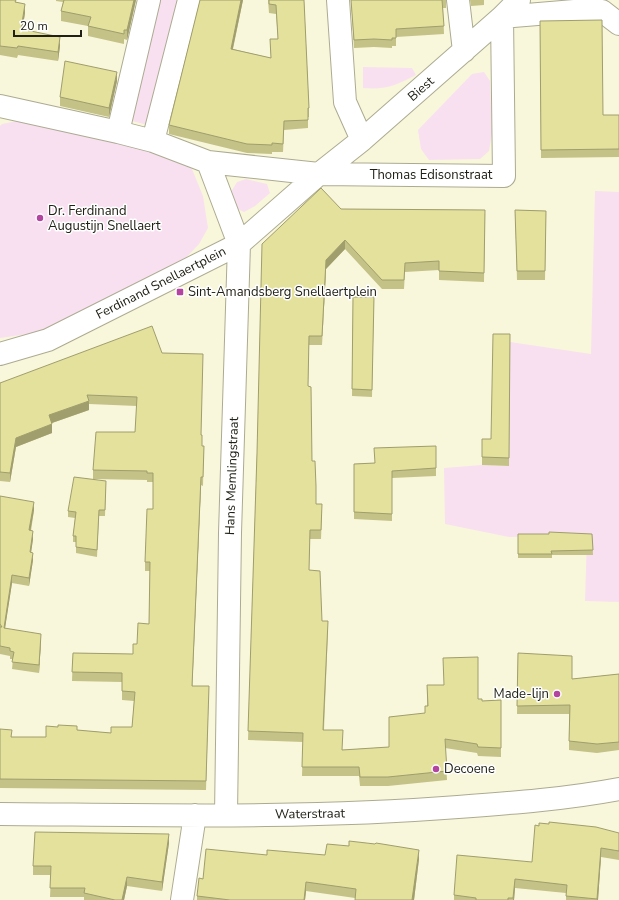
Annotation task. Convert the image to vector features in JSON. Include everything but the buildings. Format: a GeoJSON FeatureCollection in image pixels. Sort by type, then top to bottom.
{"type":"FeatureCollection","features":[{"type":"Feature","properties":{"kind":"street"},"geometry":{"type":"LineString","coordinates":[[118,132],[149,0]]}},
{"type":"Feature","properties":{"kind":"street"},"geometry":{"type":"LineString","coordinates":[[153,141],[189,0]]}},
{"type":"Feature","properties":{"kind":"street"},"geometry":{"type":"LineString","coordinates":[[338,0],[344,102],[362,140]]}},
{"type":"Feature","properties":{"kind":"street"},"geometry":{"type":"LineString","coordinates":[[458,0],[464,51]]}},
{"type":"Feature","properties":{"kind":"street","name":"Biest"},"geometry":{"type":"LineString","coordinates":[[320,174],[362,140],[502,18],[519,0]]}},
{"type":"Feature","properties":{"kind":"street"},"geometry":{"type":"LineString","coordinates":[[502,18],[586,10],[602,11],[619,24]]}},
{"type":"Feature","properties":{"kind":"street","name":"Thomas Edisonstraat"},"geometry":{"type":"LineString","coordinates":[[320,174],[504,176],[502,18]]}},
{"type":"Feature","properties":{"kind":"street"},"geometry":{"type":"LineString","coordinates":[[0,106],[153,141],[208,162],[320,174]]}},
{"type":"Feature","properties":{"kind":"street","name":"Ferdinand Snellaertplein"},"geometry":{"type":"LineString","coordinates":[[0,354],[48,340],[239,244],[208,162]]}},
{"type":"Feature","properties":{"kind":"street"},"geometry":{"type":"LineString","coordinates":[[239,244],[320,174]]}},
{"type":"Feature","properties":{"kind":"street","name":"Hans Memlingstraat"},"geometry":{"type":"LineString","coordinates":[[226,815],[230,533],[239,244]]}},
{"type":"Feature","properties":{"kind":"street","name":"Waterstraat"},"geometry":{"type":"LineString","coordinates":[[0,814],[319,815],[403,812],[524,802],[586,795],[619,789]]}},
{"type":"Feature","properties":{"kind":"street"},"geometry":{"type":"LineString","coordinates":[[182,900],[195,815]]}},
{"type":"Feature","properties":{"kind":"shaded area"},"geometry":{"type":"Polygon","coordinates":[[[159,0],[179,0],[148,125],[128,120],[159,0]]]}},
{"type":"Feature","properties":{"kind":"shaded area"},"geometry":{"type":"Polygon","coordinates":[[[363,67],[412,68],[416,75],[391,86],[363,88],[363,67]]]}},
{"type":"Feature","properties":{"kind":"shaded area"},"geometry":{"type":"Polygon","coordinates":[[[484,72],[490,81],[492,133],[489,151],[480,159],[429,160],[421,149],[418,130],[472,74],[484,72]]]}},
{"type":"Feature","properties":{"kind":"shaded area"},"geometry":{"type":"Polygon","coordinates":[[[22,120],[175,156],[192,169],[203,196],[208,228],[199,244],[179,265],[42,332],[0,338],[0,126],[2,124],[22,120]]]}},
{"type":"Feature","properties":{"kind":"shaded area"},"geometry":{"type":"Polygon","coordinates":[[[246,179],[267,184],[270,193],[255,206],[244,212],[236,208],[231,192],[237,182],[246,179]]]}},
{"type":"Feature","properties":{"kind":"shaded area"},"geometry":{"type":"Polygon","coordinates":[[[595,191],[619,192],[619,602],[585,601],[587,535],[509,537],[445,524],[444,468],[482,465],[509,466],[510,342],[591,354],[595,191]]]}},
{"type":"Feature","properties":{"kind":"place","name":"Dr. Ferdinand Augustijn Snellaert"},"geometry":{"type":"Point","coordinates":[40,218]}},
{"type":"Feature","properties":{"kind":"place","name":"Sint-Amandsberg Snellaertplein"},"geometry":{"type":"Point","coordinates":[180,292]}},
{"type":"Feature","properties":{"kind":"place","name":"Made-lijn"},"geometry":{"type":"Point","coordinates":[557,694]}},
{"type":"Feature","properties":{"kind":"place","name":"Decoene"},"geometry":{"type":"Point","coordinates":[436,769]}}]}
